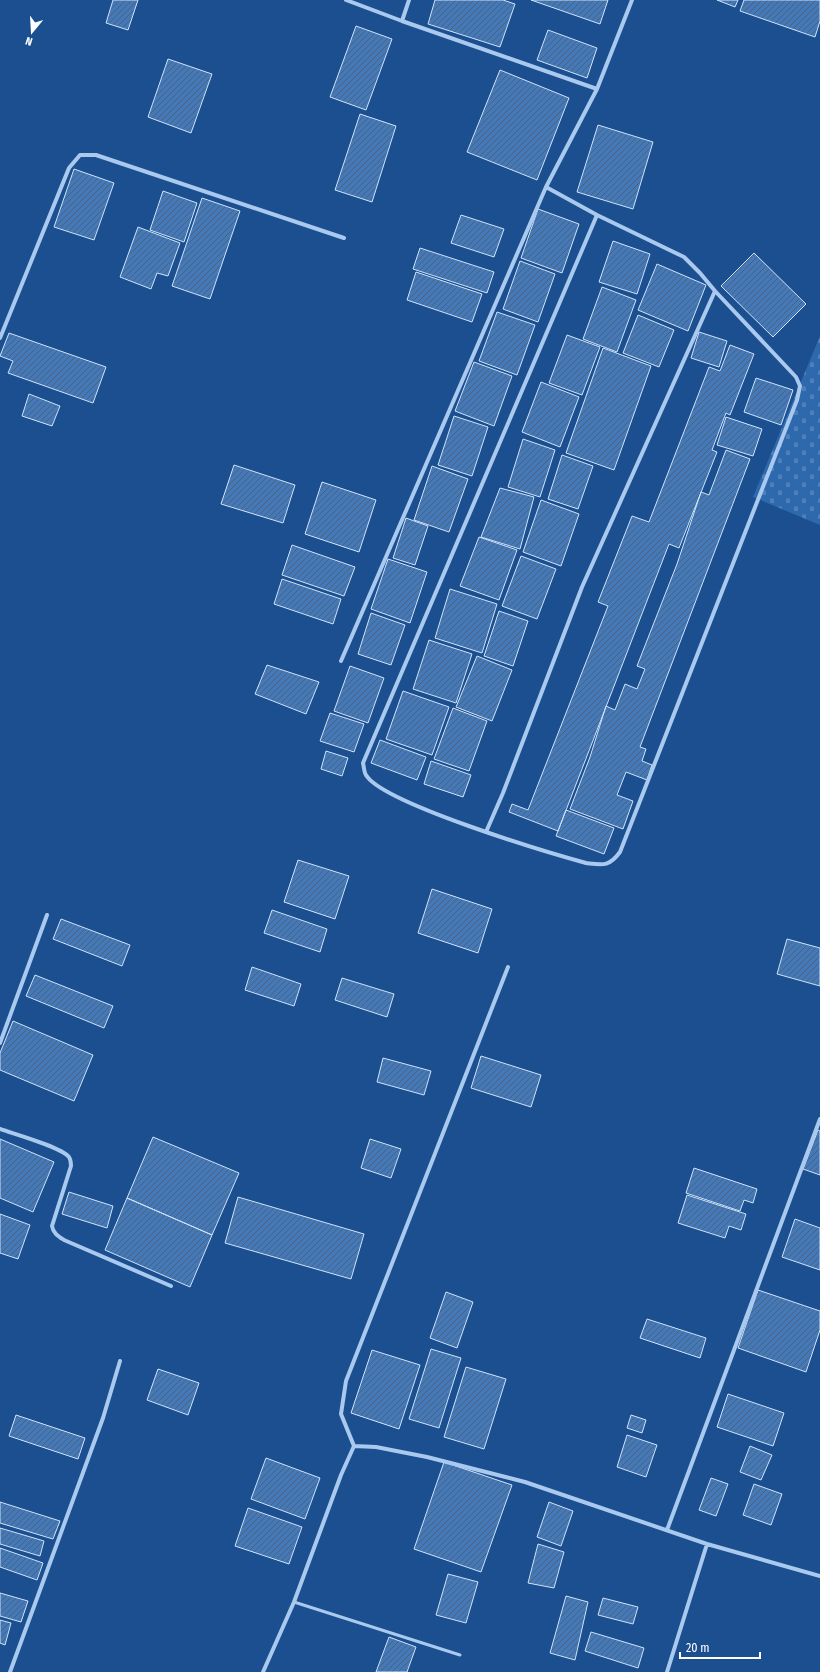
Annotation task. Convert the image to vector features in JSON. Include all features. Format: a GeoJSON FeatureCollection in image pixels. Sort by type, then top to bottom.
{"type":"FeatureCollection","features":[{"type":"Feature","properties":{"kind":"street"},"geometry":{"type":"LineString","coordinates":[[346,0],[402,21],[597,88]]}},
{"type":"Feature","properties":{"kind":"street"},"geometry":{"type":"LineString","coordinates":[[402,21],[409,0]]}},
{"type":"Feature","properties":{"kind":"street"},"geometry":{"type":"LineString","coordinates":[[341,662],[546,187],[597,88],[632,0]]}},
{"type":"Feature","properties":{"kind":"street"},"geometry":{"type":"LineString","coordinates":[[0,338],[69,168],[80,155],[96,155],[344,238]]}},
{"type":"Feature","properties":{"kind":"street"},"geometry":{"type":"LineString","coordinates":[[546,187],[597,216],[684,257],[796,377],[800,386],[797,400],[620,852],[613,862],[601,865],[566,858],[486,832],[400,799],[375,783],[366,775],[363,763],[597,216]]}},
{"type":"Feature","properties":{"kind":"street"},"geometry":{"type":"LineString","coordinates":[[486,832],[503,793],[582,587],[715,291]]}},
{"type":"Feature","properties":{"kind":"street"},"geometry":{"type":"LineString","coordinates":[[0,1043],[47,915]]}},
{"type":"Feature","properties":{"kind":"street"},"geometry":{"type":"LineString","coordinates":[[263,1672],[294,1602],[341,1475],[354,1446],[341,1414],[346,1381],[508,967]]}},
{"type":"Feature","properties":{"kind":"street"},"geometry":{"type":"LineString","coordinates":[[667,1530],[820,1119]]}},
{"type":"Feature","properties":{"kind":"street"},"geometry":{"type":"LineString","coordinates":[[0,1129],[57,1149],[69,1156],[71,1166],[52,1226],[56,1234],[64,1240],[171,1286]]}},
{"type":"Feature","properties":{"kind":"street"},"geometry":{"type":"LineString","coordinates":[[10,1672],[104,1418],[120,1361]]}},
{"type":"Feature","properties":{"kind":"street"},"geometry":{"type":"LineString","coordinates":[[354,1446],[376,1447],[473,1468],[525,1482],[707,1544],[820,1576]]}},
{"type":"Feature","properties":{"kind":"street"},"geometry":{"type":"LineString","coordinates":[[667,1672],[707,1544]]}},
{"type":"Feature","properties":{"kind":"lane"},"geometry":{"type":"LineString","coordinates":[[294,1602],[460,1655]]}},
{"type":"Feature","properties":{"kind":"green space"},"geometry":{"type":"Polygon","coordinates":[[[820,336],[820,525],[753,497],[820,336]]]}},
{"type":"Feature","properties":{"kind":"building"},"geometry":{"type":"Polygon","coordinates":[[[113,0],[138,0],[128,30],[106,23],[113,0]]]}},
{"type":"Feature","properties":{"kind":"building"},"geometry":{"type":"Polygon","coordinates":[[[435,0],[503,0],[515,4],[500,47],[428,24],[435,0]]]}},
{"type":"Feature","properties":{"kind":"building"},"geometry":{"type":"Polygon","coordinates":[[[531,0],[608,0],[600,24],[531,0]]]}},
{"type":"Feature","properties":{"kind":"building"},"geometry":{"type":"Polygon","coordinates":[[[717,0],[738,0],[735,7],[717,0]]]}},
{"type":"Feature","properties":{"kind":"building"},"geometry":{"type":"Polygon","coordinates":[[[744,0],[820,0],[820,21],[815,37],[740,11],[744,0]]]}},
{"type":"Feature","properties":{"kind":"building"},"geometry":{"type":"Polygon","coordinates":[[[356,26],[392,39],[366,110],[330,97],[356,26]]]}},
{"type":"Feature","properties":{"kind":"building"},"geometry":{"type":"Polygon","coordinates":[[[548,30],[597,48],[587,78],[537,60],[548,30]]]}},
{"type":"Feature","properties":{"kind":"building"},"geometry":{"type":"Polygon","coordinates":[[[168,59],[212,74],[191,133],[148,117],[168,59]]]}},
{"type":"Feature","properties":{"kind":"building"},"geometry":{"type":"Polygon","coordinates":[[[500,70],[569,98],[537,180],[467,152],[500,70]]]}},
{"type":"Feature","properties":{"kind":"building"},"geometry":{"type":"Polygon","coordinates":[[[360,114],[396,126],[372,202],[335,190],[360,114]]]}},
{"type":"Feature","properties":{"kind":"building"},"geometry":{"type":"Polygon","coordinates":[[[598,125],[653,142],[633,209],[577,192],[598,125]]]}},
{"type":"Feature","properties":{"kind":"building"},"geometry":{"type":"Polygon","coordinates":[[[74,169],[114,183],[94,240],[54,227],[74,169]]]}},
{"type":"Feature","properties":{"kind":"building"},"geometry":{"type":"Polygon","coordinates":[[[163,191],[197,203],[184,242],[150,230],[163,191]]]}},
{"type":"Feature","properties":{"kind":"building"},"geometry":{"type":"Polygon","coordinates":[[[202,198],[240,211],[210,299],[172,286],[202,198]]]}},
{"type":"Feature","properties":{"kind":"building"},"geometry":{"type":"Polygon","coordinates":[[[538,209],[579,224],[562,273],[521,258],[538,209]]]}},
{"type":"Feature","properties":{"kind":"building"},"geometry":{"type":"Polygon","coordinates":[[[461,215],[504,229],[494,257],[451,243],[461,215]]]}},
{"type":"Feature","properties":{"kind":"building"},"geometry":{"type":"Polygon","coordinates":[[[138,227],[180,243],[168,276],[157,273],[151,289],[120,277],[138,227]]]}},
{"type":"Feature","properties":{"kind":"building"},"geometry":{"type":"Polygon","coordinates":[[[613,241],[650,254],[637,294],[599,282],[613,241]]]}},
{"type":"Feature","properties":{"kind":"building"},"geometry":{"type":"Polygon","coordinates":[[[420,248],[494,272],[487,293],[413,269],[420,248]]]}},
{"type":"Feature","properties":{"kind":"building"},"geometry":{"type":"Polygon","coordinates":[[[754,253],[806,304],[773,337],[721,286],[754,253]]]}},
{"type":"Feature","properties":{"kind":"building"},"geometry":{"type":"Polygon","coordinates":[[[520,261],[555,274],[538,322],[503,309],[520,261]]]}},
{"type":"Feature","properties":{"kind":"building"},"geometry":{"type":"Polygon","coordinates":[[[657,264],[706,285],[688,331],[638,310],[657,264]]]}},
{"type":"Feature","properties":{"kind":"building"},"geometry":{"type":"Polygon","coordinates":[[[416,272],[482,294],[472,322],[407,300],[416,272]]]}},
{"type":"Feature","properties":{"kind":"building"},"geometry":{"type":"Polygon","coordinates":[[[602,287],[636,300],[617,352],[583,339],[602,287]]]}},
{"type":"Feature","properties":{"kind":"building"},"geometry":{"type":"Polygon","coordinates":[[[497,312],[535,325],[517,375],[479,361],[497,312]]]}},
{"type":"Feature","properties":{"kind":"building"},"geometry":{"type":"Polygon","coordinates":[[[638,315],[674,330],[659,367],[623,353],[638,315]]]}},
{"type":"Feature","properties":{"kind":"building"},"geometry":{"type":"Polygon","coordinates":[[[699,332],[727,341],[719,367],[691,358],[699,332]]]}},
{"type":"Feature","properties":{"kind":"building"},"geometry":{"type":"Polygon","coordinates":[[[9,333],[106,367],[93,403],[8,373],[13,361],[0,356],[9,333]]]}},
{"type":"Feature","properties":{"kind":"building"},"geometry":{"type":"Polygon","coordinates":[[[567,335],[600,347],[582,395],[549,383],[567,335]]]}},
{"type":"Feature","properties":{"kind":"building"},"geometry":{"type":"Polygon","coordinates":[[[730,345],[754,354],[730,415],[726,413],[712,450],[717,452],[679,548],[669,544],[558,831],[509,812],[512,804],[528,810],[608,606],[598,602],[632,516],[649,522],[709,367],[720,371],[730,345]]]}},
{"type":"Feature","properties":{"kind":"building"},"geometry":{"type":"Polygon","coordinates":[[[603,348],[651,366],[614,470],[566,453],[603,348]]]}},
{"type":"Feature","properties":{"kind":"building"},"geometry":{"type":"Polygon","coordinates":[[[474,362],[512,376],[494,426],[455,411],[474,362]]]}},
{"type":"Feature","properties":{"kind":"building"},"geometry":{"type":"Polygon","coordinates":[[[756,378],[793,390],[781,425],[744,412],[756,378]]]}},
{"type":"Feature","properties":{"kind":"building"},"geometry":{"type":"Polygon","coordinates":[[[541,382],[579,397],[560,447],[522,432],[541,382]]]}},
{"type":"Feature","properties":{"kind":"building"},"geometry":{"type":"Polygon","coordinates":[[[29,394],[60,406],[52,426],[22,416],[29,394]]]}},
{"type":"Feature","properties":{"kind":"building"},"geometry":{"type":"Polygon","coordinates":[[[454,416],[488,427],[472,476],[438,465],[454,416]]]}},
{"type":"Feature","properties":{"kind":"building"},"geometry":{"type":"Polygon","coordinates":[[[726,417],[762,429],[753,456],[717,445],[726,417]]]}},
{"type":"Feature","properties":{"kind":"building"},"geometry":{"type":"Polygon","coordinates":[[[523,439],[555,450],[540,497],[508,487],[523,439]]]}},
{"type":"Feature","properties":{"kind":"building"},"geometry":{"type":"Polygon","coordinates":[[[726,450],[750,459],[640,747],[646,749],[642,761],[652,765],[647,780],[626,772],[617,795],[633,801],[623,829],[570,809],[590,757],[606,706],[615,710],[625,684],[637,689],[645,669],[637,666],[677,564],[701,492],[709,495],[726,450]]]}},
{"type":"Feature","properties":{"kind":"building"},"geometry":{"type":"Polygon","coordinates":[[[562,455],[593,466],[578,509],[548,499],[562,455]]]}},
{"type":"Feature","properties":{"kind":"building"},"geometry":{"type":"Polygon","coordinates":[[[234,465],[295,485],[283,523],[221,504],[234,465]]]}},
{"type":"Feature","properties":{"kind":"building"},"geometry":{"type":"Polygon","coordinates":[[[432,466],[468,479],[449,532],[414,520],[432,466]]]}},
{"type":"Feature","properties":{"kind":"building"},"geometry":{"type":"Polygon","coordinates":[[[322,482],[376,500],[359,552],[305,534],[322,482]]]}},
{"type":"Feature","properties":{"kind":"building"},"geometry":{"type":"Polygon","coordinates":[[[500,488],[534,497],[520,549],[481,537],[500,488]]]}},
{"type":"Feature","properties":{"kind":"building"},"geometry":{"type":"Polygon","coordinates":[[[541,500],[579,514],[561,566],[523,552],[541,500]]]}},
{"type":"Feature","properties":{"kind":"building"},"geometry":{"type":"Polygon","coordinates":[[[406,518],[428,526],[415,565],[393,558],[406,518]]]}},
{"type":"Feature","properties":{"kind":"building"},"geometry":{"type":"Polygon","coordinates":[[[479,537],[517,550],[499,600],[460,586],[479,537]]]}},
{"type":"Feature","properties":{"kind":"building"},"geometry":{"type":"Polygon","coordinates":[[[292,545],[355,567],[344,596],[282,575],[292,545]]]}},
{"type":"Feature","properties":{"kind":"building"},"geometry":{"type":"Polygon","coordinates":[[[521,556],[556,569],[537,619],[502,606],[521,556]]]}},
{"type":"Feature","properties":{"kind":"building"},"geometry":{"type":"Polygon","coordinates":[[[388,559],[427,572],[410,623],[371,609],[388,559]]]}},
{"type":"Feature","properties":{"kind":"building"},"geometry":{"type":"Polygon","coordinates":[[[282,579],[341,599],[333,624],[274,604],[282,579]]]}},
{"type":"Feature","properties":{"kind":"building"},"geometry":{"type":"Polygon","coordinates":[[[450,589],[497,604],[482,653],[435,638],[450,589]]]}},
{"type":"Feature","properties":{"kind":"building"},"geometry":{"type":"Polygon","coordinates":[[[499,611],[528,621],[513,666],[484,656],[499,611]]]}},
{"type":"Feature","properties":{"kind":"building"},"geometry":{"type":"Polygon","coordinates":[[[371,613],[405,625],[391,665],[358,654],[371,613]]]}},
{"type":"Feature","properties":{"kind":"building"},"geometry":{"type":"Polygon","coordinates":[[[429,640],[472,654],[456,703],[413,689],[429,640]]]}},
{"type":"Feature","properties":{"kind":"building"},"geometry":{"type":"Polygon","coordinates":[[[477,656],[512,670],[492,721],[456,707],[477,656]]]}},
{"type":"Feature","properties":{"kind":"building"},"geometry":{"type":"Polygon","coordinates":[[[267,665],[319,682],[306,714],[255,694],[267,665]]]}},
{"type":"Feature","properties":{"kind":"building"},"geometry":{"type":"Polygon","coordinates":[[[350,666],[384,678],[368,723],[334,711],[350,666]]]}},
{"type":"Feature","properties":{"kind":"building"},"geometry":{"type":"Polygon","coordinates":[[[403,691],[449,707],[432,755],[386,739],[403,691]]]}},
{"type":"Feature","properties":{"kind":"building"},"geometry":{"type":"Polygon","coordinates":[[[453,708],[487,721],[469,771],[434,759],[453,708]]]}},
{"type":"Feature","properties":{"kind":"building"},"geometry":{"type":"Polygon","coordinates":[[[330,713],[364,724],[354,752],[320,741],[330,713]]]}},
{"type":"Feature","properties":{"kind":"building"},"geometry":{"type":"Polygon","coordinates":[[[380,740],[426,757],[417,780],[371,763],[380,740]]]}},
{"type":"Feature","properties":{"kind":"building"},"geometry":{"type":"Polygon","coordinates":[[[326,751],[348,758],[342,776],[321,769],[326,751]]]}},
{"type":"Feature","properties":{"kind":"building"},"geometry":{"type":"Polygon","coordinates":[[[431,761],[471,775],[463,797],[424,784],[431,761]]]}},
{"type":"Feature","properties":{"kind":"building"},"geometry":{"type":"Polygon","coordinates":[[[566,810],[614,828],[604,854],[556,836],[566,810]]]}},
{"type":"Feature","properties":{"kind":"building"},"geometry":{"type":"Polygon","coordinates":[[[298,860],[349,876],[335,919],[284,902],[298,860]]]}},
{"type":"Feature","properties":{"kind":"building"},"geometry":{"type":"Polygon","coordinates":[[[432,889],[492,909],[478,953],[418,933],[432,889]]]}},
{"type":"Feature","properties":{"kind":"building"},"geometry":{"type":"Polygon","coordinates":[[[272,910],[327,929],[320,952],[264,933],[272,910]]]}},
{"type":"Feature","properties":{"kind":"building"},"geometry":{"type":"Polygon","coordinates":[[[61,919],[130,945],[122,966],[53,939],[61,919]]]}},
{"type":"Feature","properties":{"kind":"building"},"geometry":{"type":"Polygon","coordinates":[[[787,939],[820,948],[820,986],[777,974],[787,939]]]}},
{"type":"Feature","properties":{"kind":"building"},"geometry":{"type":"Polygon","coordinates":[[[252,967],[301,984],[294,1006],[245,990],[252,967]]]}},
{"type":"Feature","properties":{"kind":"building"},"geometry":{"type":"Polygon","coordinates":[[[35,975],[113,1006],[104,1028],[26,996],[35,975]]]}},
{"type":"Feature","properties":{"kind":"building"},"geometry":{"type":"Polygon","coordinates":[[[342,978],[394,994],[387,1017],[335,1000],[342,978]]]}},
{"type":"Feature","properties":{"kind":"building"},"geometry":{"type":"Polygon","coordinates":[[[13,1021],[93,1055],[74,1101],[0,1070],[0,1053],[13,1021]]]}},
{"type":"Feature","properties":{"kind":"building"},"geometry":{"type":"Polygon","coordinates":[[[481,1056],[541,1075],[531,1107],[471,1088],[481,1056]]]}},
{"type":"Feature","properties":{"kind":"building"},"geometry":{"type":"Polygon","coordinates":[[[383,1058],[431,1071],[424,1095],[377,1082],[383,1058]]]}},
{"type":"Feature","properties":{"kind":"building"},"geometry":{"type":"Polygon","coordinates":[[[818,1130],[820,1131],[820,1175],[803,1169],[818,1130]]]}},
{"type":"Feature","properties":{"kind":"building"},"geometry":{"type":"Polygon","coordinates":[[[153,1137],[239,1173],[212,1235],[127,1198],[153,1137]]]}},
{"type":"Feature","properties":{"kind":"building"},"geometry":{"type":"Polygon","coordinates":[[[0,1139],[54,1162],[33,1212],[0,1198],[0,1139]]]}},
{"type":"Feature","properties":{"kind":"building"},"geometry":{"type":"Polygon","coordinates":[[[370,1139],[401,1149],[391,1178],[361,1168],[370,1139]]]}},
{"type":"Feature","properties":{"kind":"building"},"geometry":{"type":"Polygon","coordinates":[[[694,1168],[757,1189],[753,1203],[744,1200],[740,1211],[686,1193],[694,1168]]]}},
{"type":"Feature","properties":{"kind":"building"},"geometry":{"type":"Polygon","coordinates":[[[69,1192],[113,1206],[107,1228],[62,1214],[69,1192]]]}},
{"type":"Feature","properties":{"kind":"building"},"geometry":{"type":"Polygon","coordinates":[[[687,1195],[746,1214],[741,1230],[729,1226],[725,1238],[678,1223],[687,1195]]]}},
{"type":"Feature","properties":{"kind":"building"},"geometry":{"type":"Polygon","coordinates":[[[238,1197],[364,1234],[351,1279],[225,1243],[238,1197]]]}},
{"type":"Feature","properties":{"kind":"building"},"geometry":{"type":"Polygon","coordinates":[[[127,1198],[212,1235],[190,1287],[105,1250],[127,1198]]]}},
{"type":"Feature","properties":{"kind":"building"},"geometry":{"type":"Polygon","coordinates":[[[0,1214],[30,1225],[18,1259],[0,1253],[0,1214]]]}},
{"type":"Feature","properties":{"kind":"building"},"geometry":{"type":"Polygon","coordinates":[[[795,1219],[820,1228],[820,1270],[782,1257],[795,1219]]]}},
{"type":"Feature","properties":{"kind":"building"},"geometry":{"type":"Polygon","coordinates":[[[758,1290],[820,1311],[820,1330],[806,1372],[738,1348],[758,1290]]]}},
{"type":"Feature","properties":{"kind":"building"},"geometry":{"type":"Polygon","coordinates":[[[446,1292],[473,1302],[457,1348],[430,1338],[446,1292]]]}},
{"type":"Feature","properties":{"kind":"building"},"geometry":{"type":"Polygon","coordinates":[[[647,1319],[706,1338],[700,1358],[640,1338],[647,1319]]]}},
{"type":"Feature","properties":{"kind":"building"},"geometry":{"type":"Polygon","coordinates":[[[431,1349],[461,1358],[439,1428],[409,1419],[431,1349]]]}},
{"type":"Feature","properties":{"kind":"building"},"geometry":{"type":"Polygon","coordinates":[[[372,1350],[420,1365],[399,1429],[351,1413],[372,1350]]]}},
{"type":"Feature","properties":{"kind":"building"},"geometry":{"type":"Polygon","coordinates":[[[466,1367],[506,1379],[484,1449],[444,1437],[466,1367]]]}},
{"type":"Feature","properties":{"kind":"building"},"geometry":{"type":"Polygon","coordinates":[[[158,1369],[199,1383],[188,1415],[147,1400],[158,1369]]]}},
{"type":"Feature","properties":{"kind":"building"},"geometry":{"type":"Polygon","coordinates":[[[728,1394],[784,1413],[773,1446],[717,1427],[728,1394]]]}},
{"type":"Feature","properties":{"kind":"building"},"geometry":{"type":"Polygon","coordinates":[[[16,1415],[85,1438],[78,1459],[9,1436],[16,1415]]]}},
{"type":"Feature","properties":{"kind":"building"},"geometry":{"type":"Polygon","coordinates":[[[631,1415],[646,1420],[642,1433],[627,1428],[631,1415]]]}},
{"type":"Feature","properties":{"kind":"building"},"geometry":{"type":"Polygon","coordinates":[[[627,1435],[657,1445],[646,1477],[617,1467],[627,1435]]]}},
{"type":"Feature","properties":{"kind":"building"},"geometry":{"type":"Polygon","coordinates":[[[750,1446],[772,1455],[761,1480],[740,1472],[750,1446]]]}},
{"type":"Feature","properties":{"kind":"building"},"geometry":{"type":"Polygon","coordinates":[[[266,1458],[320,1478],[305,1519],[251,1499],[266,1458]]]}},
{"type":"Feature","properties":{"kind":"building"},"geometry":{"type":"Polygon","coordinates":[[[444,1462],[512,1485],[481,1572],[414,1549],[444,1462]]]}},
{"type":"Feature","properties":{"kind":"building"},"geometry":{"type":"Polygon","coordinates":[[[711,1478],[728,1484],[716,1516],[699,1510],[711,1478]]]}},
{"type":"Feature","properties":{"kind":"building"},"geometry":{"type":"Polygon","coordinates":[[[754,1484],[782,1494],[771,1525],[743,1515],[754,1484]]]}},
{"type":"Feature","properties":{"kind":"building"},"geometry":{"type":"Polygon","coordinates":[[[0,1502],[60,1521],[53,1539],[0,1523],[0,1502]]]}},
{"type":"Feature","properties":{"kind":"building"},"geometry":{"type":"Polygon","coordinates":[[[549,1502],[573,1511],[561,1546],[537,1537],[549,1502]]]}},
{"type":"Feature","properties":{"kind":"building"},"geometry":{"type":"Polygon","coordinates":[[[248,1508],[302,1527],[289,1564],[235,1546],[248,1508]]]}},
{"type":"Feature","properties":{"kind":"building"},"geometry":{"type":"Polygon","coordinates":[[[0,1528],[44,1541],[40,1556],[0,1544],[0,1528]]]}},
{"type":"Feature","properties":{"kind":"building"},"geometry":{"type":"Polygon","coordinates":[[[538,1544],[564,1552],[554,1588],[528,1583],[538,1544]]]}},
{"type":"Feature","properties":{"kind":"building"},"geometry":{"type":"Polygon","coordinates":[[[0,1548],[43,1563],[37,1580],[0,1567],[0,1548]]]}},
{"type":"Feature","properties":{"kind":"building"},"geometry":{"type":"Polygon","coordinates":[[[448,1574],[478,1582],[466,1623],[436,1615],[448,1574]]]}},
{"type":"Feature","properties":{"kind":"building"},"geometry":{"type":"Polygon","coordinates":[[[0,1593],[28,1601],[21,1622],[0,1616],[0,1593]]]}},
{"type":"Feature","properties":{"kind":"building"},"geometry":{"type":"Polygon","coordinates":[[[566,1596],[588,1602],[575,1660],[550,1653],[566,1596]]]}},
{"type":"Feature","properties":{"kind":"building"},"geometry":{"type":"Polygon","coordinates":[[[603,1598],[638,1607],[633,1624],[598,1615],[603,1598]]]}},
{"type":"Feature","properties":{"kind":"building"},"geometry":{"type":"Polygon","coordinates":[[[0,1620],[11,1623],[5,1645],[0,1643],[0,1620]]]}},
{"type":"Feature","properties":{"kind":"building"},"geometry":{"type":"Polygon","coordinates":[[[591,1632],[644,1648],[638,1668],[585,1651],[591,1632]]]}},
{"type":"Feature","properties":{"kind":"building"},"geometry":{"type":"Polygon","coordinates":[[[389,1637],[416,1647],[407,1672],[376,1672],[389,1637]]]}}]}
